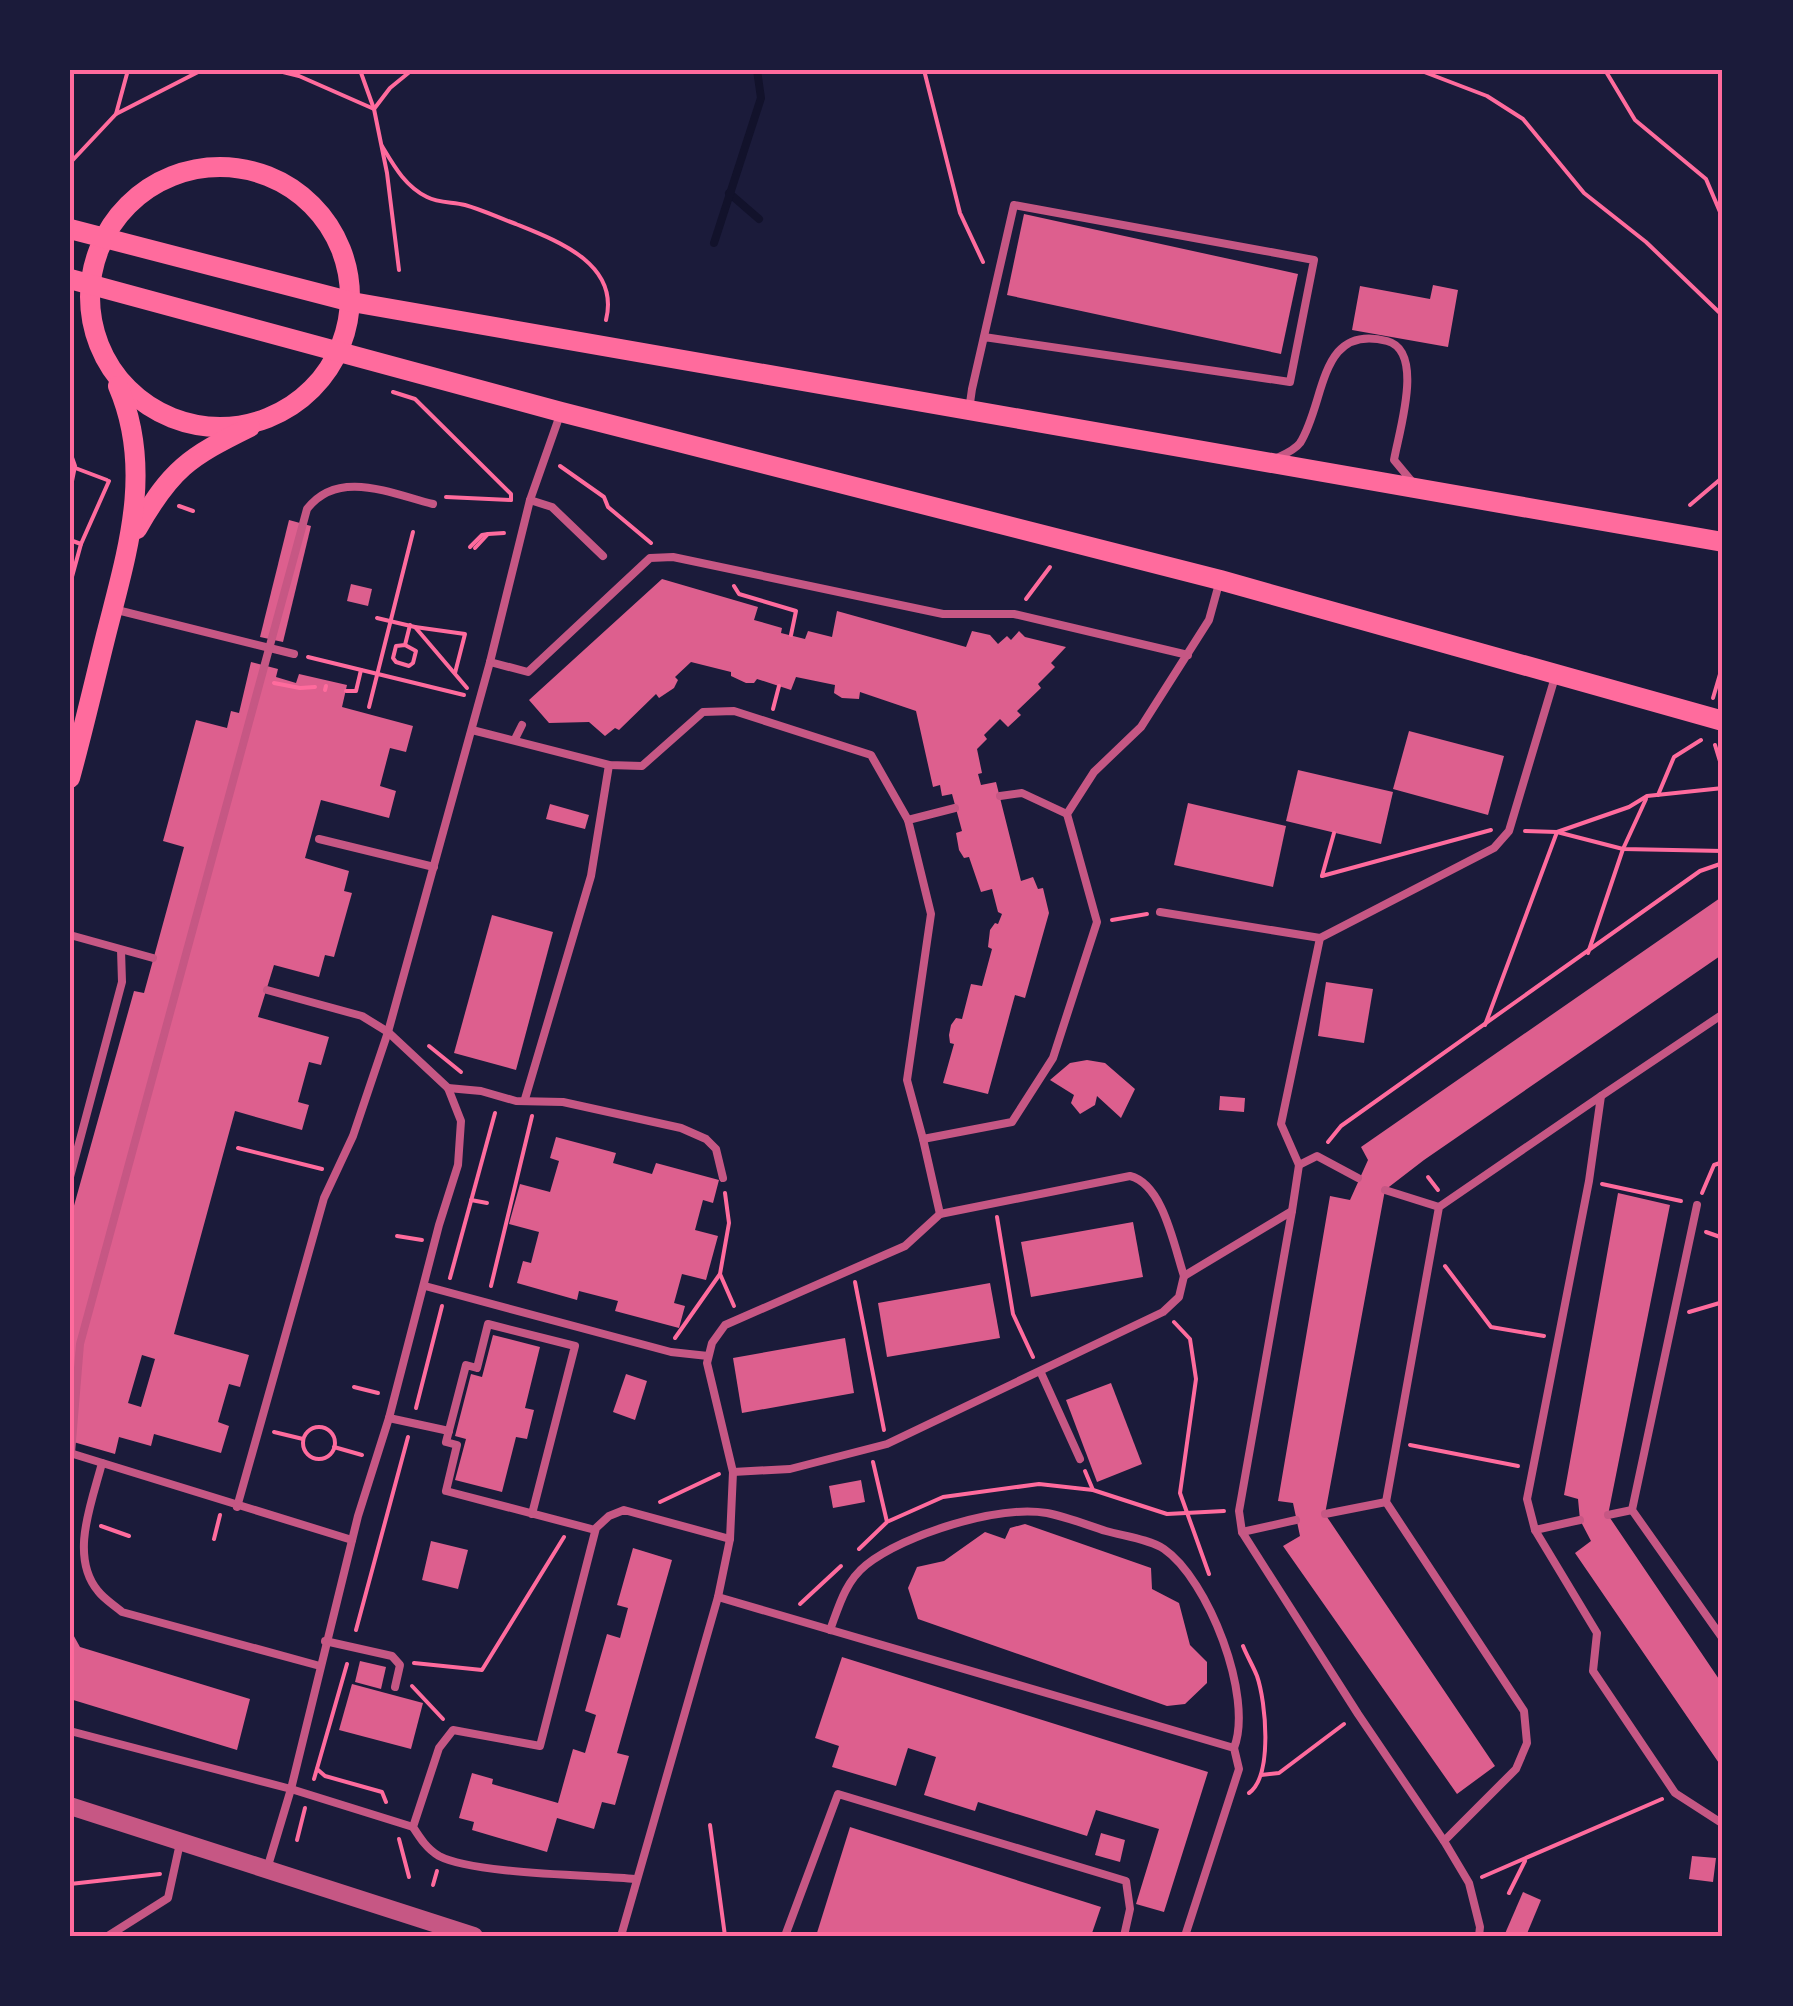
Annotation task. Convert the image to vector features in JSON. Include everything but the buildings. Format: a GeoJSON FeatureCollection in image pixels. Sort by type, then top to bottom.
{"type":"FeatureCollection","features":[{"type":"Feature","properties":{"kind":"main road"},"geometry":{"type":"LineString","coordinates":[[70,778],[79,704],[112,609],[130,540],[137,491],[135,438],[127,407],[97,344],[79,281],[100,236],[118,212],[140,196],[169,182],[218,171],[274,178],[300,190],[322,209],[340,237],[350,269],[352,302],[339,354],[321,380],[297,402],[183,464],[155,497],[130,540]]}},
{"type":"Feature","properties":{"kind":"main road"},"geometry":{"type":"LineString","coordinates":[[70,228],[352,302],[1723,542]]}},
{"type":"Feature","properties":{"kind":"main road"},"geometry":{"type":"LineString","coordinates":[[79,281],[339,354],[1220,580],[1723,721]]}},
{"type":"Feature","properties":{"kind":"main road"},"geometry":{"type":"LineString","coordinates":[[112,370],[132,394],[155,410],[182,421],[210,426],[269,417]]}},
{"type":"Feature","properties":{"kind":"street"},"geometry":{"type":"LineString","coordinates":[[70,1806],[464,1935]]}},
{"type":"Feature","properties":{"kind":"lane"},"geometry":{"type":"LineString","coordinates":[[969,410],[984,337],[1014,205],[1314,260],[1290,382],[984,337]]}},
{"type":"Feature","properties":{"kind":"lane"},"geometry":{"type":"LineString","coordinates":[[1271,462],[1299,446],[1334,357],[1346,343],[1362,336],[1392,342],[1404,351],[1409,371],[1394,460],[1417,487]]}},
{"type":"Feature","properties":{"kind":"lane"},"geometry":{"type":"LineString","coordinates":[[237,1506],[324,1198],[353,1136],[388,1032],[472,730],[530,500],[561,412]]}},
{"type":"Feature","properties":{"kind":"lane"},"geometry":{"type":"LineString","coordinates":[[352,1540],[70,1453],[80,1344],[308,509],[325,490],[354,486],[433,504]]}},
{"type":"Feature","properties":{"kind":"lane"},"geometry":{"type":"LineString","coordinates":[[530,500],[552,507],[603,556]]}},
{"type":"Feature","properties":{"kind":"lane"},"geometry":{"type":"LineString","coordinates":[[490,662],[528,672],[650,558],[673,556],[943,614],[1014,614],[1188,655]]}},
{"type":"Feature","properties":{"kind":"lane"},"geometry":{"type":"LineString","coordinates":[[923,1138],[1012,1122],[1053,1058],[1097,922],[1068,814],[1094,772],[1141,727],[1188,655],[1208,620],[1220,580]]}},
{"type":"Feature","properties":{"kind":"lane"},"geometry":{"type":"LineString","coordinates":[[112,609],[294,654]]}},
{"type":"Feature","properties":{"kind":"lane"},"geometry":{"type":"LineString","coordinates":[[1160,912],[1320,938],[1494,848],[1508,831],[1555,676]]}},
{"type":"Feature","properties":{"kind":"lane"},"geometry":{"type":"LineString","coordinates":[[472,730],[608,765],[642,766],[703,712],[734,710],[871,755],[908,820],[931,914],[907,1080],[940,1214]]}},
{"type":"Feature","properties":{"kind":"lane"},"geometry":{"type":"LineString","coordinates":[[515,739],[522,725]]}},
{"type":"Feature","properties":{"kind":"lane"},"geometry":{"type":"LineString","coordinates":[[524,1099],[592,876],[608,765]]}},
{"type":"Feature","properties":{"kind":"lane"},"geometry":{"type":"LineString","coordinates":[[1000,796],[1022,793],[1068,814]]}},
{"type":"Feature","properties":{"kind":"lane"},"geometry":{"type":"LineString","coordinates":[[908,820],[955,808]]}},
{"type":"Feature","properties":{"kind":"lane"},"geometry":{"type":"LineString","coordinates":[[319,839],[434,867]]}},
{"type":"Feature","properties":{"kind":"lane"},"geometry":{"type":"LineString","coordinates":[[70,935],[154,958]]}},
{"type":"Feature","properties":{"kind":"lane"},"geometry":{"type":"LineString","coordinates":[[1320,938],[1281,1124],[1298,1164],[1239,1511],[1242,1532],[1469,1883],[1480,1927],[1478,1936]]}},
{"type":"Feature","properties":{"kind":"lane"},"geometry":{"type":"LineString","coordinates":[[70,1176],[122,982],[121,950]]}},
{"type":"Feature","properties":{"kind":"lane"},"geometry":{"type":"LineString","coordinates":[[267,990],[362,1016],[388,1032],[448,1088],[461,1122],[458,1166],[352,1540],[291,1789],[267,1869]]}},
{"type":"Feature","properties":{"kind":"lane"},"geometry":{"type":"LineString","coordinates":[[1444,1841],[1516,1769],[1527,1743],[1524,1711],[1386,1502],[1440,1207],[1723,1014]]}},
{"type":"Feature","properties":{"kind":"lane"},"geometry":{"type":"LineString","coordinates":[[448,1088],[516,1101],[563,1102],[682,1128],[706,1138],[716,1149],[723,1178]]}},
{"type":"Feature","properties":{"kind":"lane"},"geometry":{"type":"LineString","coordinates":[[1601,1096],[1589,1182],[1527,1499],[1535,1530],[1597,1634],[1593,1671],[1676,1793],[1723,1824]]}},
{"type":"Feature","properties":{"kind":"lane"},"geometry":{"type":"LineString","coordinates":[[1298,1164],[1318,1156],[1358,1178]]}},
{"type":"Feature","properties":{"kind":"lane"},"geometry":{"type":"LineString","coordinates":[[621,1936],[718,1597],[730,1539],[733,1472],[707,1363],[712,1343],[725,1325],[905,1246],[940,1214],[1130,1176],[1143,1179],[1154,1191],[1184,1276],[1179,1297],[1163,1312],[887,1444],[790,1470],[733,1472]]}},
{"type":"Feature","properties":{"kind":"lane"},"geometry":{"type":"LineString","coordinates":[[1386,1190],[1440,1207]]}},
{"type":"Feature","properties":{"kind":"lane"},"geometry":{"type":"LineString","coordinates":[[1697,1205],[1632,1510],[1723,1639]]}},
{"type":"Feature","properties":{"kind":"lane"},"geometry":{"type":"LineString","coordinates":[[1184,1276],[1292,1212]]}},
{"type":"Feature","properties":{"kind":"lane"},"geometry":{"type":"LineString","coordinates":[[424,1286],[666,1350],[708,1356]]}},
{"type":"Feature","properties":{"kind":"lane"},"geometry":{"type":"LineString","coordinates":[[532,1514],[575,1346],[488,1324],[477,1368],[466,1366],[449,1430],[446,1442],[457,1445],[446,1492],[532,1514],[572,1524],[595,1530]]}},
{"type":"Feature","properties":{"kind":"lane"},"geometry":{"type":"LineString","coordinates":[[1040,1373],[1080,1460]]}},
{"type":"Feature","properties":{"kind":"lane"},"geometry":{"type":"LineString","coordinates":[[389,1418],[449,1430]]}},
{"type":"Feature","properties":{"kind":"lane"},"geometry":{"type":"LineString","coordinates":[[102,1463],[82,1559],[97,1590],[122,1612],[320,1666]]}},
{"type":"Feature","properties":{"kind":"lane"},"geometry":{"type":"LineString","coordinates":[[1325,1514],[1386,1502]]}},
{"type":"Feature","properties":{"kind":"lane"},"geometry":{"type":"LineString","coordinates":[[413,1827],[439,1748],[453,1730],[540,1746],[595,1530],[609,1516],[624,1510],[730,1539]]}},
{"type":"Feature","properties":{"kind":"lane"},"geometry":{"type":"LineString","coordinates":[[1608,1515],[1632,1510]]}},
{"type":"Feature","properties":{"kind":"lane"},"geometry":{"type":"LineString","coordinates":[[830,1630],[844,1590],[866,1565],[907,1542],[960,1523],[1003,1514],[1045,1513],[1163,1548],[1193,1582],[1230,1652],[1240,1700],[1239,1734],[1234,1748],[1239,1769],[1185,1936]]}},
{"type":"Feature","properties":{"kind":"lane"},"geometry":{"type":"LineString","coordinates":[[1242,1532],[1296,1520]]}},
{"type":"Feature","properties":{"kind":"lane"},"geometry":{"type":"LineString","coordinates":[[1535,1530],[1580,1520]]}},
{"type":"Feature","properties":{"kind":"lane"},"geometry":{"type":"LineString","coordinates":[[718,1597],[1234,1748]]}},
{"type":"Feature","properties":{"kind":"lane"},"geometry":{"type":"LineString","coordinates":[[325,1641],[392,1656],[400,1669],[395,1687]]}},
{"type":"Feature","properties":{"kind":"lane"},"geometry":{"type":"LineString","coordinates":[[70,1732],[291,1789],[413,1827],[424,1844],[441,1857],[476,1865],[635,1878]]}},
{"type":"Feature","properties":{"kind":"lane"},"geometry":{"type":"LineString","coordinates":[[784,1936],[838,1794],[1126,1881],[1130,1910],[1124,1936]]}},
{"type":"Feature","properties":{"kind":"lane"},"geometry":{"type":"LineString","coordinates":[[108,1936],[168,1898],[180,1843]]}},
{"type":"Feature","properties":{"kind":"path"},"geometry":{"type":"LineString","coordinates":[[116,114],[128,70]]}},
{"type":"Feature","properties":{"kind":"path"},"geometry":{"type":"LineString","coordinates":[[70,163],[116,114],[202,70]]}},
{"type":"Feature","properties":{"kind":"path"},"geometry":{"type":"LineString","coordinates":[[275,70],[299,76],[374,109]]}},
{"type":"Feature","properties":{"kind":"path"},"geometry":{"type":"LineString","coordinates":[[360,70],[382,146],[399,270]]}},
{"type":"Feature","properties":{"kind":"path"},"geometry":{"type":"LineString","coordinates":[[374,109],[411,70]]}},
{"type":"Feature","properties":{"kind":"path"},"geometry":{"type":"LineString","coordinates":[[924,70],[960,213],[995,289]]}},
{"type":"Feature","properties":{"kind":"path"},"geometry":{"type":"LineString","coordinates":[[1419,70],[1487,96],[1523,119],[1584,193],[1646,242],[1723,316]]}},
{"type":"Feature","properties":{"kind":"path"},"geometry":{"type":"LineString","coordinates":[[1605,70],[1635,120],[1706,180],[1723,219]]}},
{"type":"Feature","properties":{"kind":"path"},"geometry":{"type":"LineString","coordinates":[[382,146],[401,178],[429,198],[468,206],[566,244],[588,260],[602,279],[610,302],[606,320]]}},
{"type":"Feature","properties":{"kind":"path"},"geometry":{"type":"LineString","coordinates":[[393,392],[415,398],[511,494],[511,508]]}},
{"type":"Feature","properties":{"kind":"path"},"geometry":{"type":"LineString","coordinates":[[70,452],[70,492]]}},
{"type":"Feature","properties":{"kind":"path"},"geometry":{"type":"LineString","coordinates":[[545,456],[604,496],[608,507],[638,529]]}},
{"type":"Feature","properties":{"kind":"path"},"geometry":{"type":"LineString","coordinates":[[72,466],[119,485]]}},
{"type":"Feature","properties":{"kind":"path"},"geometry":{"type":"LineString","coordinates":[[1690,506],[1723,477]]}},
{"type":"Feature","properties":{"kind":"path"},"geometry":{"type":"LineString","coordinates":[[70,584],[81,544],[109,480]]}},
{"type":"Feature","properties":{"kind":"path"},"geometry":{"type":"LineString","coordinates":[[171,503],[193,511]]}},
{"type":"Feature","properties":{"kind":"path"},"geometry":{"type":"LineString","coordinates":[[370,707],[413,532]]}},
{"type":"Feature","properties":{"kind":"path"},"geometry":{"type":"LineString","coordinates":[[472,548],[488,534],[508,533]]}},
{"type":"Feature","properties":{"kind":"path"},"geometry":{"type":"LineString","coordinates":[[70,540],[81,544]]}},
{"type":"Feature","properties":{"kind":"path"},"geometry":{"type":"LineString","coordinates":[[1014,614],[1050,567]]}},
{"type":"Feature","properties":{"kind":"path"},"geometry":{"type":"LineString","coordinates":[[738,594],[796,611],[792,635]]}},
{"type":"Feature","properties":{"kind":"path"},"geometry":{"type":"LineString","coordinates":[[377,618],[465,634],[456,673]]}},
{"type":"Feature","properties":{"kind":"path"},"geometry":{"type":"LineString","coordinates":[[405,645],[412,626]]}},
{"type":"Feature","properties":{"kind":"path"},"geometry":{"type":"LineString","coordinates":[[294,654],[465,696],[467,686],[412,626]]}},
{"type":"Feature","properties":{"kind":"path"},"geometry":{"type":"LineString","coordinates":[[405,645],[416,651],[409,666],[393,658],[396,646],[405,645]]}},
{"type":"Feature","properties":{"kind":"path"},"geometry":{"type":"LineString","coordinates":[[452,646],[461,648]]}},
{"type":"Feature","properties":{"kind":"path"},"geometry":{"type":"LineString","coordinates":[[1713,699],[1723,664]]}},
{"type":"Feature","properties":{"kind":"path"},"geometry":{"type":"LineString","coordinates":[[346,691],[356,690],[361,670]]}},
{"type":"Feature","properties":{"kind":"path"},"geometry":{"type":"LineString","coordinates":[[261,680],[315,687]]}},
{"type":"Feature","properties":{"kind":"path"},"geometry":{"type":"LineString","coordinates":[[770,723],[779,686]]}},
{"type":"Feature","properties":{"kind":"path"},"geometry":{"type":"LineString","coordinates":[[1658,795],[1674,757],[1702,740]]}},
{"type":"Feature","properties":{"kind":"path"},"geometry":{"type":"LineString","coordinates":[[1716,745],[1723,771]]}},
{"type":"Feature","properties":{"kind":"path"},"geometry":{"type":"LineString","coordinates":[[1557,832],[1630,807],[1647,796],[1723,788]]}},
{"type":"Feature","properties":{"kind":"path"},"geometry":{"type":"LineString","coordinates":[[1588,954],[1623,849],[1647,796]]}},
{"type":"Feature","properties":{"kind":"path"},"geometry":{"type":"LineString","coordinates":[[1334,833],[1322,876],[1486,830],[1557,832],[1623,849],[1723,851]]}},
{"type":"Feature","properties":{"kind":"path"},"geometry":{"type":"LineString","coordinates":[[1485,1025],[1557,832]]}},
{"type":"Feature","properties":{"kind":"path"},"geometry":{"type":"LineString","coordinates":[[1318,1156],[1341,1126],[1700,871],[1723,862]]}},
{"type":"Feature","properties":{"kind":"path"},"geometry":{"type":"LineString","coordinates":[[1097,922],[1160,912]]}},
{"type":"Feature","properties":{"kind":"path"},"geometry":{"type":"LineString","coordinates":[[488,1301],[536,1100]]}},
{"type":"Feature","properties":{"kind":"path"},"geometry":{"type":"LineString","coordinates":[[238,1148],[322,1169],[316,1180]]}},
{"type":"Feature","properties":{"kind":"path"},"geometry":{"type":"LineString","coordinates":[[1622,1187],[1697,1205],[1714,1164],[1723,1162]]}},
{"type":"Feature","properties":{"kind":"path"},"geometry":{"type":"LineString","coordinates":[[666,1350],[720,1274],[729,1223],[723,1178]]}},
{"type":"Feature","properties":{"kind":"path"},"geometry":{"type":"LineString","coordinates":[[471,1200],[487,1203]]}},
{"type":"Feature","properties":{"kind":"path"},"geometry":{"type":"LineString","coordinates":[[994,1202],[1012,1314],[1040,1373]]}},
{"type":"Feature","properties":{"kind":"path"},"geometry":{"type":"LineString","coordinates":[[397,1236],[410,1238]]}},
{"type":"Feature","properties":{"kind":"path"},"geometry":{"type":"LineString","coordinates":[[1432,1249],[1492,1328],[1558,1338]]}},
{"type":"Feature","properties":{"kind":"path"},"geometry":{"type":"LineString","coordinates":[[852,1269],[887,1444]]}},
{"type":"Feature","properties":{"kind":"path"},"geometry":{"type":"LineString","coordinates":[[720,1274],[730,1295]]}},
{"type":"Feature","properties":{"kind":"path"},"geometry":{"type":"LineString","coordinates":[[1673,1316],[1723,1302]]}},
{"type":"Feature","properties":{"kind":"path"},"geometry":{"type":"LineString","coordinates":[[1163,1312],[1190,1339],[1196,1378],[1180,1493],[1212,1580]]}},
{"type":"Feature","properties":{"kind":"path"},"geometry":{"type":"LineString","coordinates":[[261,1428],[303,1439]]}},
{"type":"Feature","properties":{"kind":"path"},"geometry":{"type":"LineString","coordinates":[[323,1428],[333,1435],[334,1448],[327,1457],[315,1459],[305,1451],[303,1439],[311,1429],[323,1428]]}},
{"type":"Feature","properties":{"kind":"path"},"geometry":{"type":"LineString","coordinates":[[1397,1442],[1532,1469]]}},
{"type":"Feature","properties":{"kind":"path"},"geometry":{"type":"LineString","coordinates":[[334,1448],[376,1458]]}},
{"type":"Feature","properties":{"kind":"path"},"geometry":{"type":"LineString","coordinates":[[870,1448],[888,1522]]}},
{"type":"Feature","properties":{"kind":"path"},"geometry":{"type":"LineString","coordinates":[[1080,1460],[1093,1490]]}},
{"type":"Feature","properties":{"kind":"path"},"geometry":{"type":"LineString","coordinates":[[638,1514],[713,1474],[733,1472]]}},
{"type":"Feature","properties":{"kind":"path"},"geometry":{"type":"LineString","coordinates":[[858,1549],[888,1522],[943,1497],[1039,1484],[1093,1490],[1167,1514],[1239,1511]]}},
{"type":"Feature","properties":{"kind":"path"},"geometry":{"type":"LineString","coordinates":[[214,1540],[222,1502]]}},
{"type":"Feature","properties":{"kind":"path"},"geometry":{"type":"LineString","coordinates":[[87,1521],[129,1536]]}},
{"type":"Feature","properties":{"kind":"path"},"geometry":{"type":"LineString","coordinates":[[453,1730],[400,1669],[418,1662],[482,1670],[572,1524]]}},
{"type":"Feature","properties":{"kind":"path"},"geometry":{"type":"LineString","coordinates":[[786,1617],[844,1563]]}},
{"type":"Feature","properties":{"kind":"path"},"geometry":{"type":"LineString","coordinates":[[1228,1805],[1255,1789],[1266,1728],[1258,1678],[1242,1646]]}},
{"type":"Feature","properties":{"kind":"path"},"geometry":{"type":"LineString","coordinates":[[1260,1776],[1279,1773],[1358,1714]]}},
{"type":"Feature","properties":{"kind":"path"},"geometry":{"type":"LineString","coordinates":[[1469,1883],[1676,1793]]}},
{"type":"Feature","properties":{"kind":"path"},"geometry":{"type":"LineString","coordinates":[[710,1824],[726,1936]]}},
{"type":"Feature","properties":{"kind":"path"},"geometry":{"type":"LineString","coordinates":[[1509,1892],[1526,1858]]}},
{"type":"Feature","properties":{"kind":"path"},"geometry":{"type":"LineString","coordinates":[[70,1884],[172,1873]]}},
{"type":"Feature","properties":{"kind":"waterway"},"geometry":{"type":"LineString","coordinates":[[714,243],[761,98],[757,70]]}},
{"type":"Feature","properties":{"kind":"waterway"},"geometry":{"type":"LineString","coordinates":[[729,193],[759,219]]}}]}
